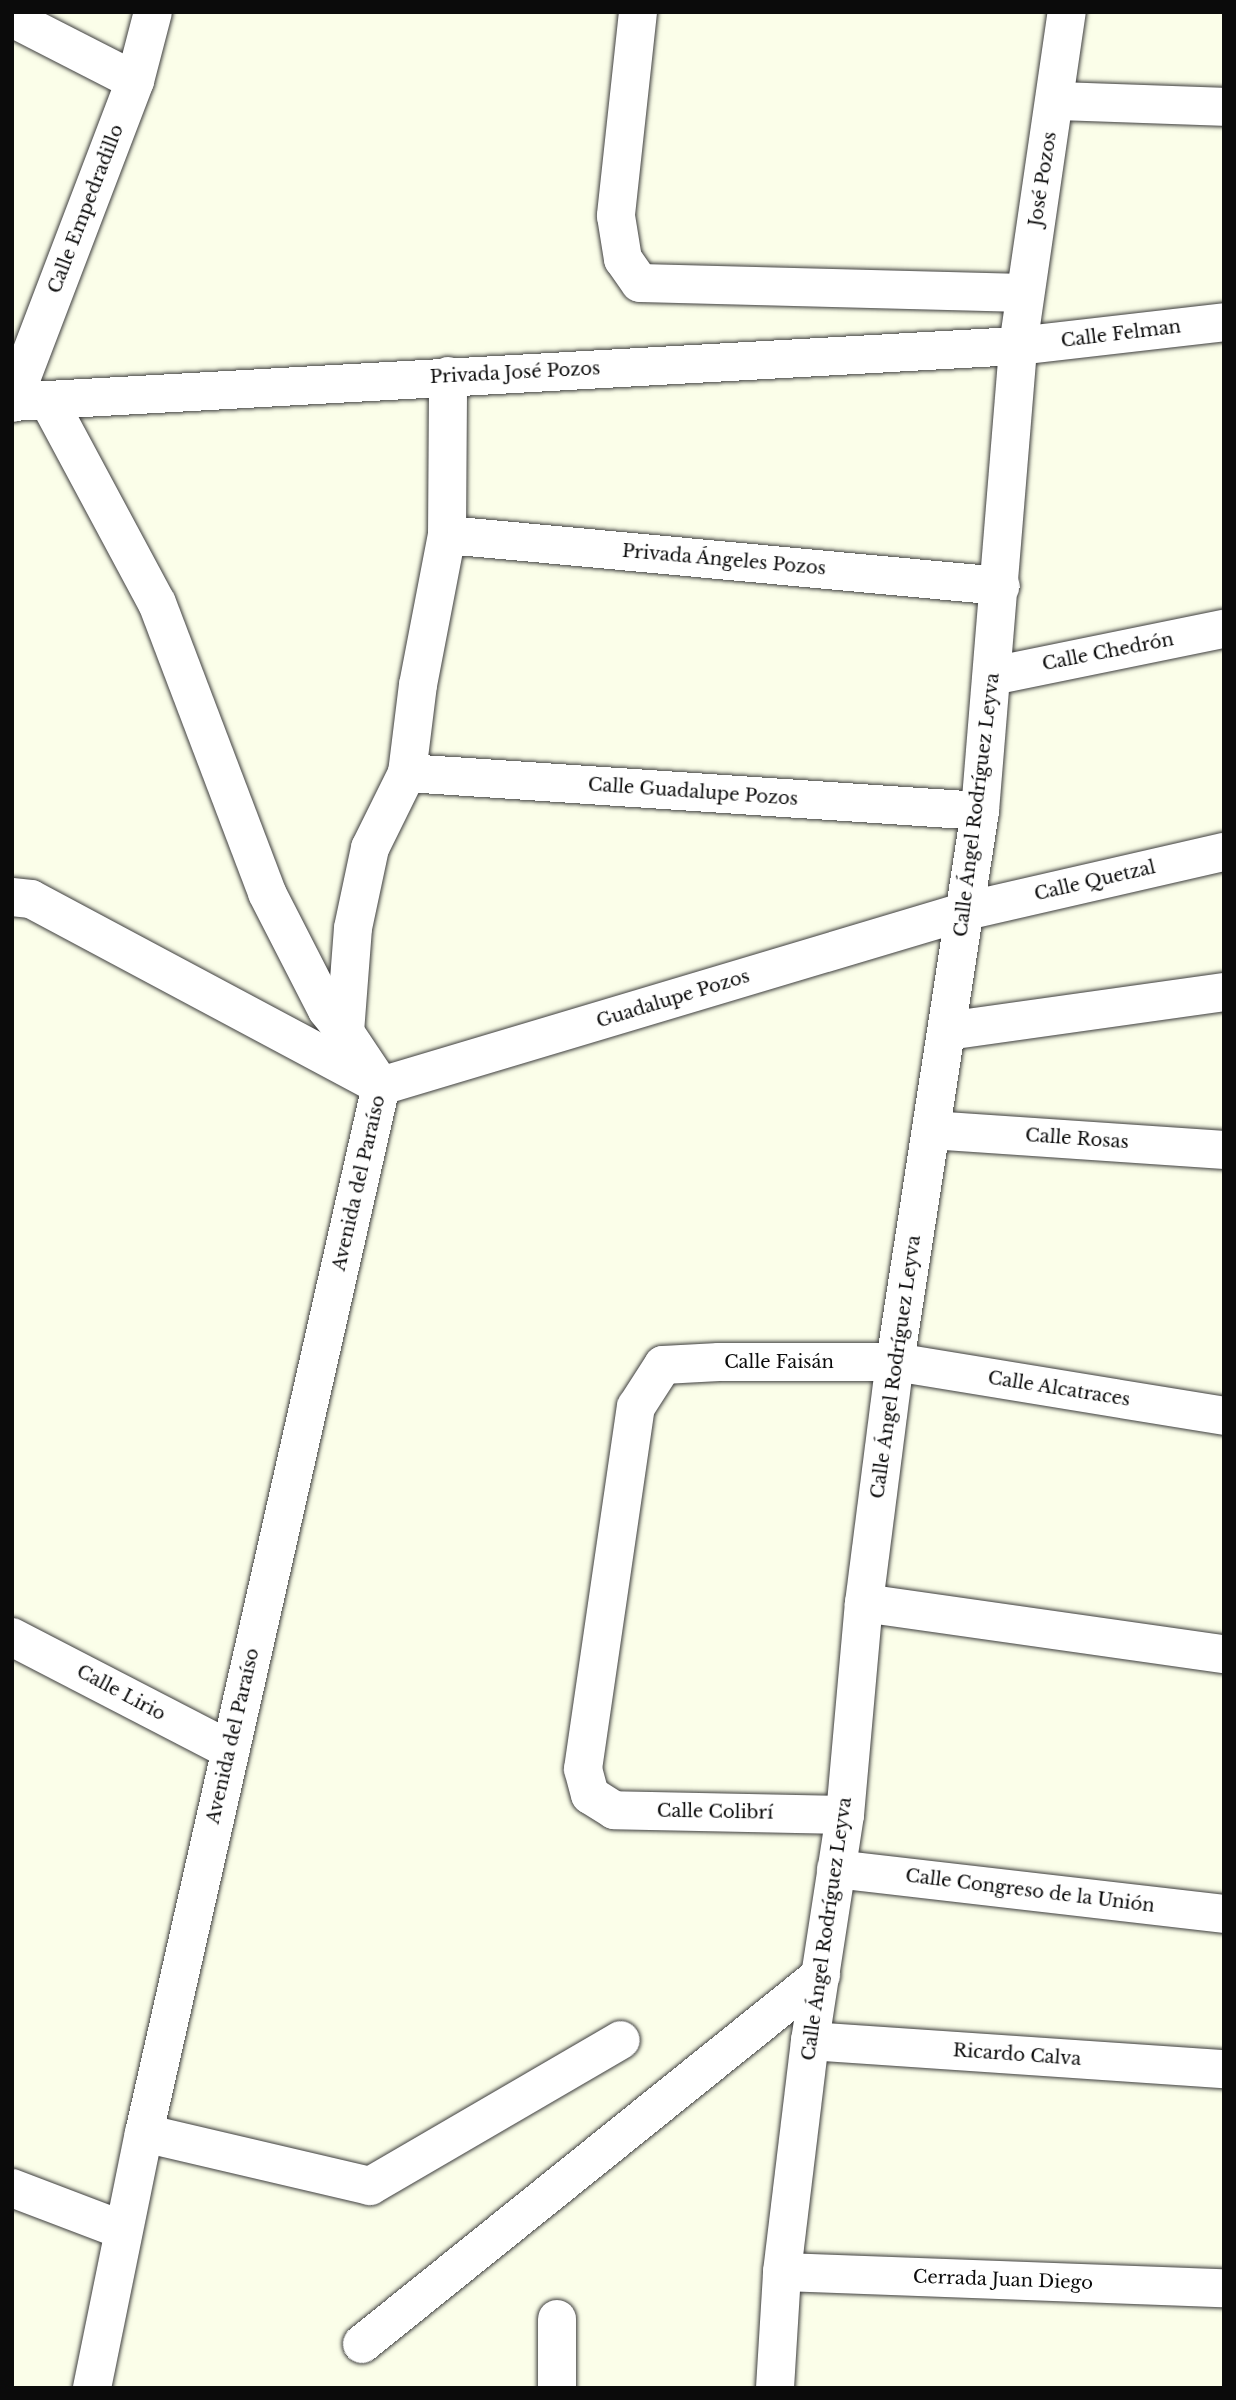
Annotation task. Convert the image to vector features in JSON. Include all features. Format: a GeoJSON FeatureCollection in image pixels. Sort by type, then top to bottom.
{"type":"FeatureCollection","features":[{"type":"Feature","properties":{"kind":"street","name":"Calle Empedradillo"},"geometry":{"type":"LineString","coordinates":[[24,402],[135,81],[153,12]]}},
{"type":"Feature","properties":{"kind":"street"},"geometry":{"type":"LineString","coordinates":[[638,12],[616,216],[623,259],[640,283],[1025,293]]}},
{"type":"Feature","properties":{"kind":"street","name":"José Pozos"},"geometry":{"type":"LineString","coordinates":[[1018,346],[1067,12]]}},
{"type":"Feature","properties":{"kind":"street"},"geometry":{"type":"LineString","coordinates":[[12,18],[135,81]]}},
{"type":"Feature","properties":{"kind":"street"},"geometry":{"type":"LineString","coordinates":[[1056,100],[1224,107]]}},
{"type":"Feature","properties":{"kind":"street","name":"Calle Felman"},"geometry":{"type":"LineString","coordinates":[[1018,346],[1224,322]]}},
{"type":"Feature","properties":{"kind":"street","name":"Privada José Pozos"},"geometry":{"type":"LineString","coordinates":[[24,402],[448,376],[1018,346]]}},
{"type":"Feature","properties":{"kind":"street","name":"Calle Ángel Rodríguez Leyva"},"geometry":{"type":"LineString","coordinates":[[775,2388],[782,2272],[810,2041],[845,1815],[864,1603],[895,1362],[980,811],[1001,586],[1018,346]]}},
{"type":"Feature","properties":{"kind":"street"},"geometry":{"type":"LineString","coordinates":[[345,1032],[353,928],[370,848],[407,773],[418,685],[447,535],[448,376]]}},
{"type":"Feature","properties":{"kind":"street"},"geometry":{"type":"LineString","coordinates":[[24,402],[156,603],[267,893],[327,1010],[381,1086]]}},
{"type":"Feature","properties":{"kind":"street","name":"Privada Ángeles Pozos"},"geometry":{"type":"LineString","coordinates":[[447,535],[1001,586]]}},
{"type":"Feature","properties":{"kind":"street","name":"Calle Chedrón"},"geometry":{"type":"LineString","coordinates":[[992,676],[1224,629]]}},
{"type":"Feature","properties":{"kind":"street","name":"Calle Guadalupe Pozos"},"geometry":{"type":"LineString","coordinates":[[407,773],[980,811]]}},
{"type":"Feature","properties":{"kind":"street","name":"Calle Quetzal"},"geometry":{"type":"LineString","coordinates":[[966,911],[1224,852]]}},
{"type":"Feature","properties":{"kind":"street"},"geometry":{"type":"LineString","coordinates":[[12,897],[31,900],[381,1086]]}},
{"type":"Feature","properties":{"kind":"street","name":"Guadalupe Pozos"},"geometry":{"type":"LineString","coordinates":[[381,1086],[966,911]]}},
{"type":"Feature","properties":{"kind":"street"},"geometry":{"type":"LineString","coordinates":[[947,1031],[1224,992]]}},
{"type":"Feature","properties":{"kind":"street","name":"Avenida del Paraíso"},"geometry":{"type":"LineString","coordinates":[[92,2388],[122,2230],[381,1086]]}},
{"type":"Feature","properties":{"kind":"street","name":"Calle Rosas"},"geometry":{"type":"LineString","coordinates":[[931,1130],[1224,1150]]}},
{"type":"Feature","properties":{"kind":"street","name":"Calle Faisán"},"geometry":{"type":"LineString","coordinates":[[590,1795],[583,1769],[636,1408],[663,1365],[719,1362],[895,1362]]}},
{"type":"Feature","properties":{"kind":"street","name":"Calle Alcatraces"},"geometry":{"type":"LineString","coordinates":[[895,1362],[1224,1416]]}},
{"type":"Feature","properties":{"kind":"street"},"geometry":{"type":"LineString","coordinates":[[864,1603],[1224,1654]]}},
{"type":"Feature","properties":{"kind":"street","name":"Calle Lirio"},"geometry":{"type":"LineString","coordinates":[[12,1637],[230,1750]]}},
{"type":"Feature","properties":{"kind":"street","name":"Calle Colibrí"},"geometry":{"type":"LineString","coordinates":[[590,1795],[614,1810],[845,1815]]}},
{"type":"Feature","properties":{"kind":"street","name":"Calle Congreso de la Unión"},"geometry":{"type":"LineString","coordinates":[[836,1869],[1224,1914]]}},
{"type":"Feature","properties":{"kind":"street"},"geometry":{"type":"LineString","coordinates":[[362,2344],[821,1975]]}},
{"type":"Feature","properties":{"kind":"street"},"geometry":{"type":"LineString","coordinates":[[144,2133],[370,2186],[621,2040]]}},
{"type":"Feature","properties":{"kind":"street","name":"Ricardo Calva"},"geometry":{"type":"LineString","coordinates":[[810,2041],[1224,2069]]}},
{"type":"Feature","properties":{"kind":"street"},"geometry":{"type":"LineString","coordinates":[[12,2188],[122,2230]]}},
{"type":"Feature","properties":{"kind":"street","name":"Cerrada Juan Diego"},"geometry":{"type":"LineString","coordinates":[[782,2272],[1224,2288]]}},
{"type":"Feature","properties":{"kind":"street"},"geometry":{"type":"LineString","coordinates":[[556,2319],[557,2388]]}}]}
